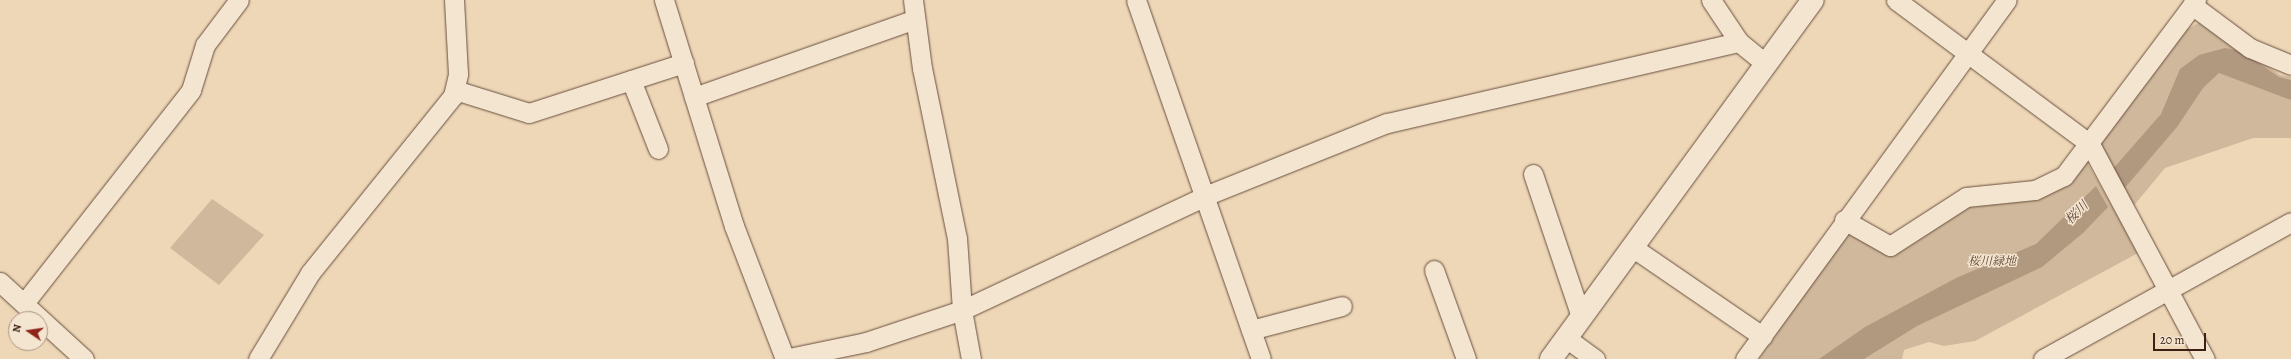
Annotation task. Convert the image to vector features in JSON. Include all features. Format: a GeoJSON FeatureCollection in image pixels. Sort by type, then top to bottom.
{"type":"FeatureCollection","features":[{"type":"Feature","properties":{"kind":"street"},"geometry":{"type":"LineString","coordinates":[[25,302],[191,90],[205,45],[239,0]]}},
{"type":"Feature","properties":{"kind":"street"},"geometry":{"type":"LineString","coordinates":[[258,359],[310,273],[455,90],[458,74],[454,0]]}},
{"type":"Feature","properties":{"kind":"street"},"geometry":{"type":"LineString","coordinates":[[664,0],[734,226],[785,359],[866,342],[962,310],[1205,196],[1387,123],[1739,42]]}},
{"type":"Feature","properties":{"kind":"street"},"geometry":{"type":"LineString","coordinates":[[913,0],[915,18],[956,238],[962,310],[971,359]]}},
{"type":"Feature","properties":{"kind":"street"},"geometry":{"type":"LineString","coordinates":[[1136,0],[1261,359]]}},
{"type":"Feature","properties":{"kind":"street"},"geometry":{"type":"LineString","coordinates":[[1711,0],[1739,42],[1766,64]]}},
{"type":"Feature","properties":{"kind":"street"},"geometry":{"type":"LineString","coordinates":[[1550,359],[1813,0]]}},
{"type":"Feature","properties":{"kind":"street"},"geometry":{"type":"LineString","coordinates":[[1896,0],[2090,144],[2205,359]]}},
{"type":"Feature","properties":{"kind":"street"},"geometry":{"type":"LineString","coordinates":[[1745,359],[1844,220],[1969,54],[2007,0]]}},
{"type":"Feature","properties":{"kind":"street"},"geometry":{"type":"LineString","coordinates":[[1844,220],[1890,246],[1966,197],[2035,190],[2064,176],[2090,144],[2194,3],[2250,48],[2291,65]]}},
{"type":"Feature","properties":{"kind":"street"},"geometry":{"type":"LineString","coordinates":[[694,97],[915,18]]}},
{"type":"Feature","properties":{"kind":"street"},"geometry":{"type":"LineString","coordinates":[[455,90],[529,114],[684,63]]}},
{"type":"Feature","properties":{"kind":"street"},"geometry":{"type":"LineString","coordinates":[[631,80],[658,149]]}},
{"type":"Feature","properties":{"kind":"street"},"geometry":{"type":"LineString","coordinates":[[1533,174],[1581,317]]}},
{"type":"Feature","properties":{"kind":"street"},"geometry":{"type":"LineString","coordinates":[[2043,359],[2291,222]]}},
{"type":"Feature","properties":{"kind":"street"},"geometry":{"type":"LineString","coordinates":[[1632,247],[1762,336]]}},
{"type":"Feature","properties":{"kind":"street"},"geometry":{"type":"LineString","coordinates":[[1434,270],[1466,359]]}},
{"type":"Feature","properties":{"kind":"street"},"geometry":{"type":"LineString","coordinates":[[0,282],[25,302],[84,359]]}},
{"type":"Feature","properties":{"kind":"street"},"geometry":{"type":"LineString","coordinates":[[1251,330],[1342,306]]}},
{"type":"Feature","properties":{"kind":"street"},"geometry":{"type":"LineString","coordinates":[[1566,338],[1595,359]]}},
{"type":"Feature","properties":{"kind":"green space"},"geometry":{"type":"Polygon","coordinates":[[[2202,21],[2280,75],[2291,77],[2291,138],[2253,138],[2165,168],[2131,209],[2098,147],[2182,32],[2202,21]]]}},
{"type":"Feature","properties":{"kind":"green space","name":"桜川緑地"},"geometry":{"type":"Polygon","coordinates":[[[2087,162],[2138,253],[1975,341],[1944,346],[1929,342],[1904,350],[1902,359],[1759,359],[1847,232],[1889,256],[1970,201],[2070,179],[2087,162]]]}},
{"type":"Feature","properties":{"kind":"green space"},"geometry":{"type":"Polygon","coordinates":[[[212,199],[264,235],[219,285],[170,248],[212,199]]]}},
{"type":"Feature","properties":{"kind":"water"},"geometry":{"type":"Polygon","coordinates":[[[2225,48],[2241,51],[2279,77],[2291,80],[2291,100],[2219,73],[2203,88],[2177,127],[2123,190],[2112,170],[2161,114],[2180,69],[2199,55],[2225,48]]]}},
{"type":"Feature","properties":{"kind":"water","name":"桜川"},"geometry":{"type":"Polygon","coordinates":[[[2096,186],[2108,207],[2083,233],[2042,267],[1917,326],[1864,359],[1819,359],[1865,327],[1956,278],[2036,244],[2096,186]]]}}]}
